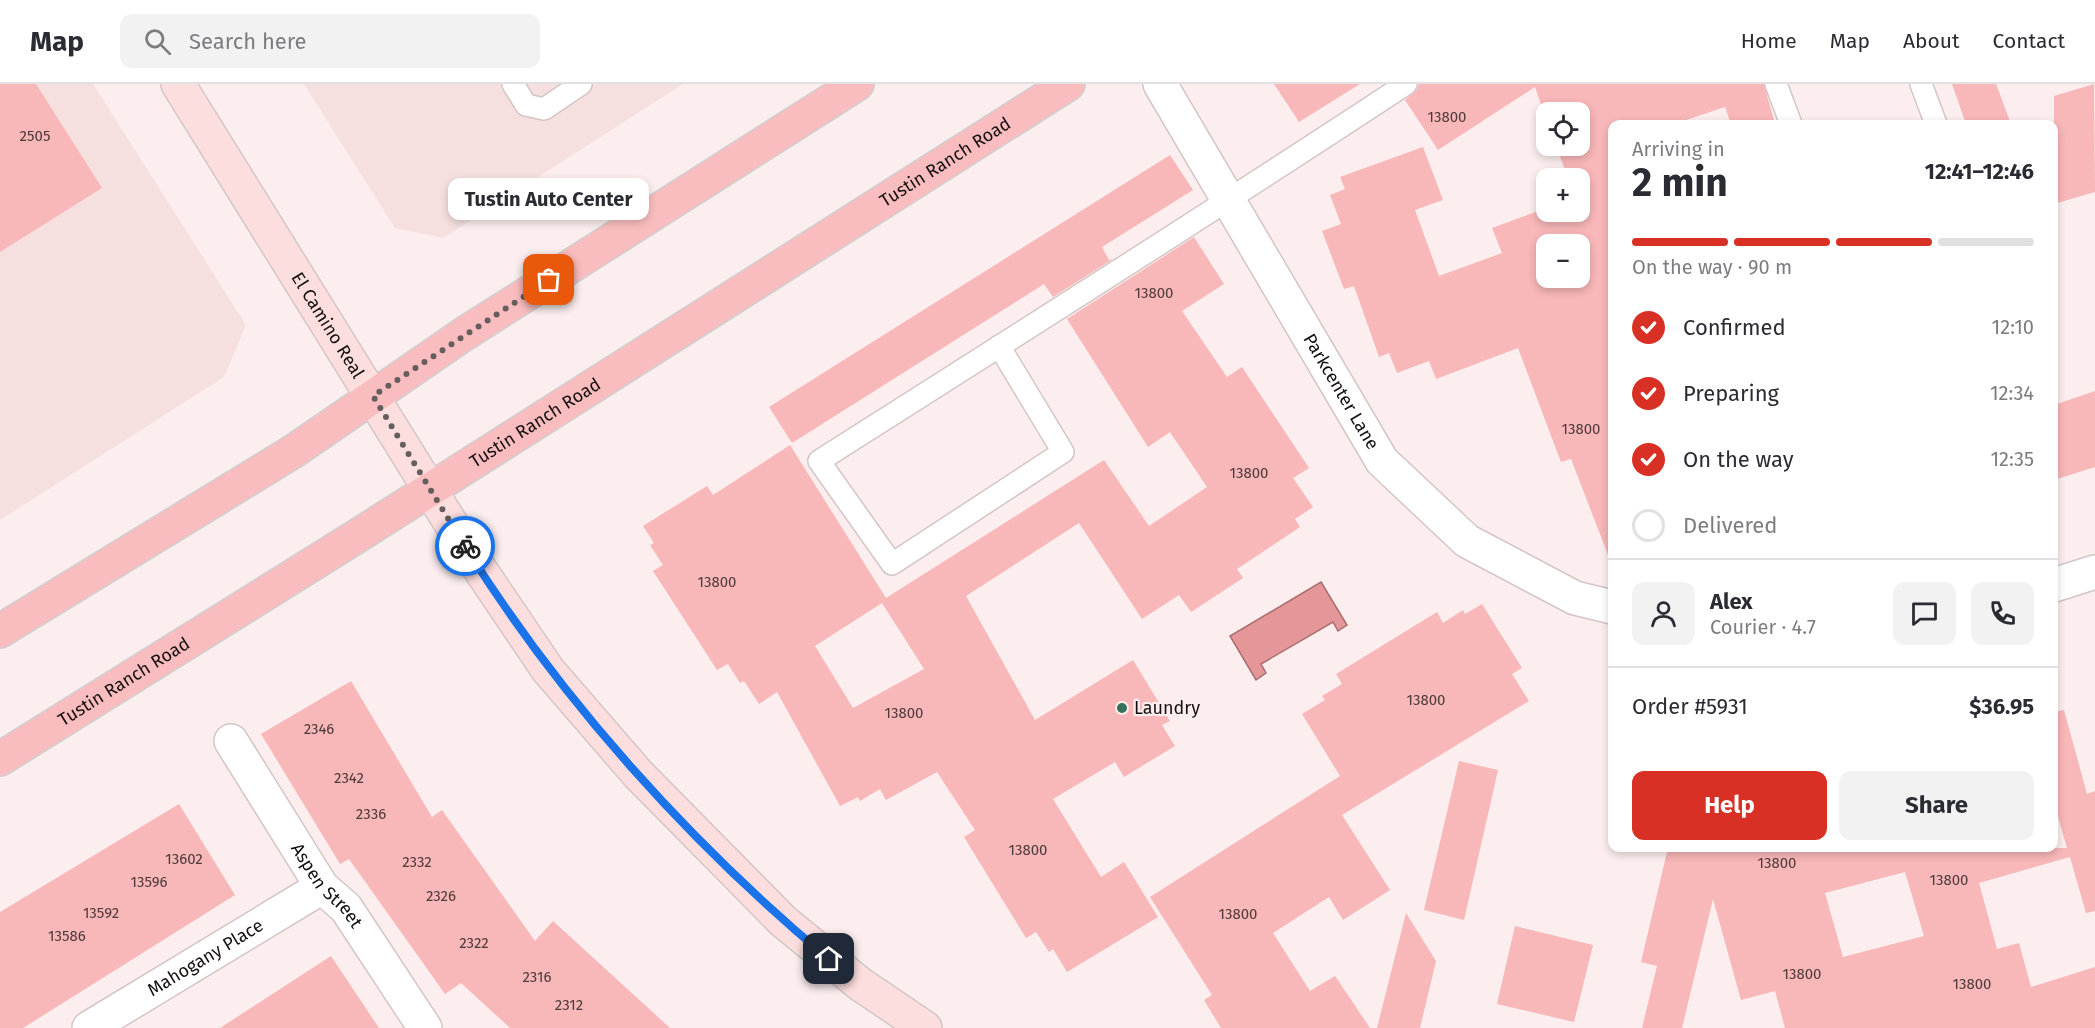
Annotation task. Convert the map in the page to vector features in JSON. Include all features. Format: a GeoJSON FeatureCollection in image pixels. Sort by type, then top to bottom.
{"type":"FeatureCollection","features":[{"type":"Feature","properties":{"kind":"main road","name":"El Camino Real"},"geometry":{"type":"LineString","coordinates":[[178,84],[430,490],[548,670],[638,774],[783,921],[860,984],[925,1028]]}},
{"type":"Feature","properties":{"kind":"main road"},"geometry":{"type":"LineString","coordinates":[[0,631],[294,451],[464,334],[857,84]]}},
{"type":"Feature","properties":{"kind":"main road","name":"Tustin Ranch Road"},"geometry":{"type":"LineString","coordinates":[[0,759],[430,490],[1068,84]]}},
{"type":"Feature","properties":{"kind":"street","name":"Parkcenter Lane"},"geometry":{"type":"LineString","coordinates":[[1160,84],[1382,460],[1467,541],[1575,598],[1608,606]]}},
{"type":"Feature","properties":{"kind":"street"},"geometry":{"type":"LineString","coordinates":[[2058,584],[2095,572]]}},
{"type":"Feature","properties":{"kind":"street","name":"Aspen Street"},"geometry":{"type":"LineString","coordinates":[[231,741],[322,887],[346,908],[425,1028]]}},
{"type":"Feature","properties":{"kind":"street","name":"Mahogany Place"},"geometry":{"type":"LineString","coordinates":[[88,1028],[322,887]]}},
{"type":"Feature","properties":{"kind":"lane"},"geometry":{"type":"LineString","coordinates":[[513,84],[526,105],[544,109],[581,84]]}},
{"type":"Feature","properties":{"kind":"lane"},"geometry":{"type":"LineString","coordinates":[[999,346],[1063,452],[892,564],[819,461],[999,346],[1230,200],[1406,84]]}},
{"type":"Feature","properties":{"kind":"lane"},"geometry":{"type":"LineString","coordinates":[[1776,84],[1790,120]]}},
{"type":"Feature","properties":{"kind":"lane"},"geometry":{"type":"LineString","coordinates":[[1921,84],[1934,120]]}},
{"type":"Feature","properties":{"kind":"shaded area"},"geometry":{"type":"Polygon","coordinates":[[[0,84],[93,84],[246,325],[224,377],[0,520],[0,84]]]}},
{"type":"Feature","properties":{"kind":"shaded area"},"geometry":{"type":"Polygon","coordinates":[[[304,84],[683,84],[443,238],[395,228],[304,84]]]}},
{"type":"Feature","properties":{"kind":"shaded area"},"geometry":{"type":"Polygon","coordinates":[[[1321,582],[1347,625],[1338,631],[1333,622],[1261,664],[1266,673],[1256,680],[1230,636],[1321,582]]]}},
{"type":"Feature","properties":{"kind":"building"},"geometry":{"type":"Polygon","coordinates":[[[0,84],[36,84],[102,188],[0,252],[0,84]]]}},
{"type":"Feature","properties":{"kind":"building"},"geometry":{"type":"Polygon","coordinates":[[[1274,84],[1360,84],[1299,122],[1274,84]]]}},
{"type":"Feature","properties":{"kind":"building"},"geometry":{"type":"Polygon","coordinates":[[[1419,84],[1764,84],[1774,120],[1730,120],[1725,107],[1686,120],[1608,120],[1608,555],[1571,459],[1561,462],[1518,348],[1436,379],[1429,361],[1397,373],[1389,353],[1379,357],[1354,286],[1344,289],[1322,231],[1341,224],[1330,195],[1345,189],[1340,177],[1423,147],[1443,200],[1415,210],[1439,276],[1502,253],[1492,228],[1536,212],[1536,222],[1590,222],[1590,168],[1564,168],[1560,156],[1590,156],[1590,102],[1540,102],[1535,87],[1438,150],[1405,100],[1417,90],[1419,84]]]}},
{"type":"Feature","properties":{"kind":"building"},"geometry":{"type":"Polygon","coordinates":[[[1952,84],[1996,84],[2010,120],[1965,120],[1952,84]]]}},
{"type":"Feature","properties":{"kind":"building"},"geometry":{"type":"Polygon","coordinates":[[[2094,84],[2095,192],[2058,203],[2058,120],[2054,120],[2054,96],[2094,84]]]}},
{"type":"Feature","properties":{"kind":"building"},"geometry":{"type":"Polygon","coordinates":[[[1170,155],[1193,190],[1102,247],[1109,260],[1113,259],[1053,297],[1044,284],[792,443],[769,407],[1170,155]]]}},
{"type":"Feature","properties":{"kind":"building"},"geometry":{"type":"Polygon","coordinates":[[[1194,237],[1224,284],[1182,311],[1227,377],[1242,367],[1309,468],[1293,478],[1313,507],[1295,519],[1300,527],[1237,569],[1243,578],[1191,612],[1179,595],[1142,619],[1079,523],[966,596],[1035,720],[1133,660],[1170,721],[1162,725],[1175,746],[1124,777],[1115,762],[1053,799],[1101,877],[1124,862],[1158,917],[1067,972],[1053,949],[1049,952],[1036,932],[1026,938],[964,837],[975,830],[937,772],[886,800],[880,789],[860,801],[858,797],[840,806],[777,692],[759,704],[744,681],[740,683],[728,664],[717,670],[653,571],[663,565],[650,545],[654,543],[643,526],[707,486],[713,495],[790,445],[886,598],[1104,460],[1149,526],[1207,487],[1170,432],[1148,447],[1067,319],[1194,237]],[[882,603],[815,646],[853,708],[924,669],[882,603]]]}},
{"type":"Feature","properties":{"kind":"building"},"geometry":{"type":"Polygon","coordinates":[[[2095,391],[2095,467],[2058,479],[2058,404],[2095,391]]]}},
{"type":"Feature","properties":{"kind":"building"},"geometry":{"type":"Polygon","coordinates":[[[1482,604],[1522,668],[1512,674],[1529,701],[1342,815],[1390,890],[1343,920],[1329,897],[1273,933],[1310,991],[1335,976],[1370,1028],[1221,1028],[1204,1000],[1212,995],[1150,897],[1340,776],[1302,714],[1325,700],[1322,696],[1342,684],[1336,674],[1437,612],[1443,623],[1463,610],[1465,614],[1482,604]]]}},
{"type":"Feature","properties":{"kind":"building"},"geometry":{"type":"Polygon","coordinates":[[[351,681],[432,817],[442,810],[535,941],[553,921],[670,1028],[510,1028],[461,983],[445,994],[349,859],[340,864],[261,734],[351,681]]]}},
{"type":"Feature","properties":{"kind":"building"},"geometry":{"type":"Polygon","coordinates":[[[2064,710],[2087,794],[2095,791],[2095,911],[2086,913],[2070,857],[1979,883],[1997,949],[2019,943],[2031,987],[2095,967],[2095,1028],[1785,1028],[1775,991],[1741,1000],[1713,899],[1682,1028],[1642,1028],[1657,966],[1641,962],[1667,852],[2058,852],[2058,848],[2067,848],[2058,817],[2058,711],[2064,710]],[[1905,872],[1825,893],[1843,957],[1924,936],[1905,872]]]}},
{"type":"Feature","properties":{"kind":"building"},"geometry":{"type":"Polygon","coordinates":[[[1459,761],[1498,770],[1464,920],[1424,910],[1459,761]]]}},
{"type":"Feature","properties":{"kind":"building"},"geometry":{"type":"Polygon","coordinates":[[[179,804],[235,895],[23,1028],[0,1028],[0,912],[179,804]]]}},
{"type":"Feature","properties":{"kind":"building"},"geometry":{"type":"Polygon","coordinates":[[[1406,913],[1436,961],[1420,1028],[1377,1028],[1406,913]]]}},
{"type":"Feature","properties":{"kind":"building"},"geometry":{"type":"Polygon","coordinates":[[[1515,926],[1593,945],[1574,1022],[1497,1004],[1515,926]]]}},
{"type":"Feature","properties":{"kind":"building"},"geometry":{"type":"Polygon","coordinates":[[[331,956],[379,1028],[220,1028],[331,956]]]}},
{"type":"Feature","properties":{"kind":"way so far"},"geometry":{"type":"LineString","coordinates":[[465,546],[373,396],[549,280]]}},
{"type":"Feature","properties":{"kind":"place","name":"Tustin Auto Center"},"geometry":{"type":"Point","coordinates":[549,280]}},
{"type":"Feature","properties":{"kind":"place","name":"Laundry"},"geometry":{"type":"Point","coordinates":[1122,708]}},
{"type":"Feature","properties":{"kind":"route"},"geometry":{"type":"LineString","coordinates":[[465,546],[548,670],[638,774],[783,921],[829,959]]}}]}
